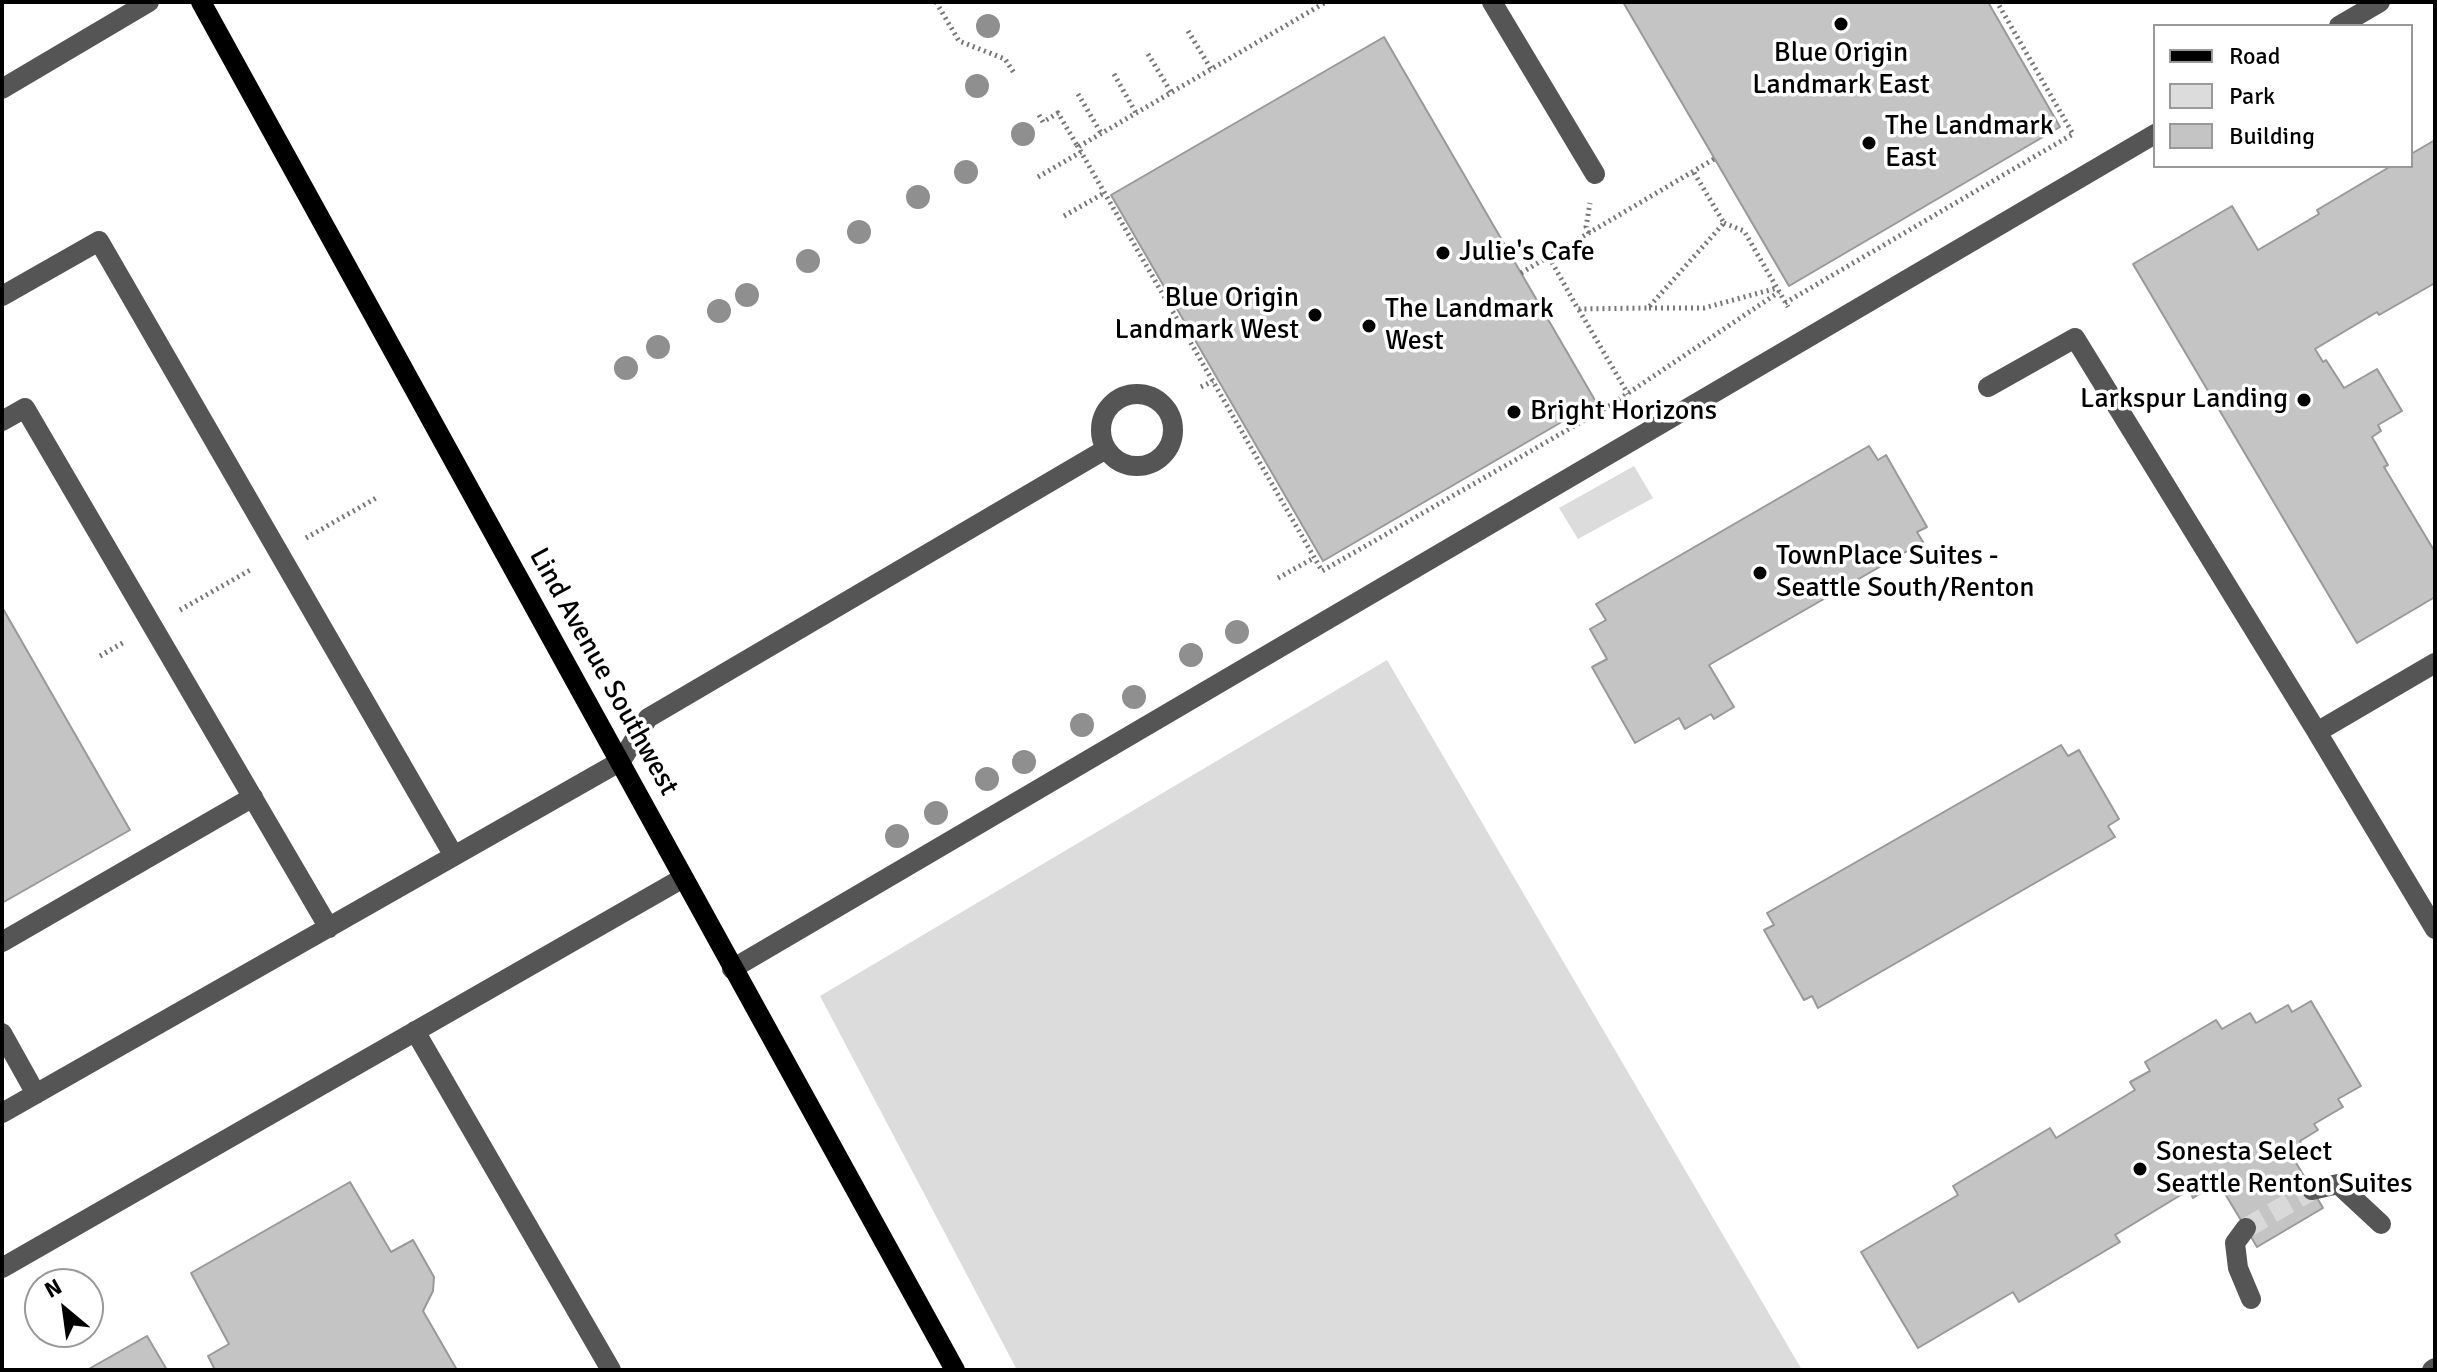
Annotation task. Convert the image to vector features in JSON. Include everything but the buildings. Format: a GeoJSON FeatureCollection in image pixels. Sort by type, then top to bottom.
{"type":"FeatureCollection","features":[{"type":"Feature","properties":{"kind":"main road","name":"Lind Avenue Southwest"},"geometry":{"type":"LineString","coordinates":[[201,2],[955,1370]]}},
{"type":"Feature","properties":{"kind":"street"},"geometry":{"type":"LineString","coordinates":[[2,89],[149,2]]}},
{"type":"Feature","properties":{"kind":"street"},"geometry":{"type":"LineString","coordinates":[[1492,2],[1595,174]]}},
{"type":"Feature","properties":{"kind":"street"},"geometry":{"type":"LineString","coordinates":[[2342,24],[2380,2]]}},
{"type":"Feature","properties":{"kind":"street"},"geometry":{"type":"LineString","coordinates":[[732,969],[2153,135]]}},
{"type":"Feature","properties":{"kind":"street"},"geometry":{"type":"LineString","coordinates":[[2,296],[99,241],[454,856]]}},
{"type":"Feature","properties":{"kind":"street"},"geometry":{"type":"LineString","coordinates":[[1988,387],[2075,338],[2435,929]]}},
{"type":"Feature","properties":{"kind":"street"},"geometry":{"type":"LineString","coordinates":[[2,421],[25,408],[329,928]]}},
{"type":"Feature","properties":{"kind":"street"},"geometry":{"type":"LineString","coordinates":[[2,1113],[621,761],[648,718],[1106,449]]}},
{"type":"Feature","properties":{"kind":"street"},"geometry":{"type":"LineString","coordinates":[[2317,732],[2435,663]]}},
{"type":"Feature","properties":{"kind":"street"},"geometry":{"type":"LineString","coordinates":[[2,942],[253,797]]}},
{"type":"Feature","properties":{"kind":"street"},"geometry":{"type":"LineString","coordinates":[[2,1268],[683,878]]}},
{"type":"Feature","properties":{"kind":"street"},"geometry":{"type":"LineString","coordinates":[[415,1031],[611,1370]]}},
{"type":"Feature","properties":{"kind":"street"},"geometry":{"type":"LineString","coordinates":[[2,1033],[36,1094]]}},
{"type":"Feature","properties":{"kind":"street"},"geometry":{"type":"LineString","coordinates":[[2312,1190],[2338,1184],[2381,1224]]}},
{"type":"Feature","properties":{"kind":"street"},"geometry":{"type":"LineString","coordinates":[[2246,1228],[2235,1243],[2238,1268],[2251,1299]]}},
{"type":"Feature","properties":{"kind":"path"},"geometry":{"type":"LineString","coordinates":[[936,2],[959,41],[1005,59],[1014,73]]}},
{"type":"Feature","properties":{"kind":"path"},"geometry":{"type":"LineString","coordinates":[[1077,145],[1326,2]]}},
{"type":"Feature","properties":{"kind":"path"},"geometry":{"type":"LineString","coordinates":[[1693,171],[1724,223],[1744,231],[1787,305],[2073,134],[1997,2]]}},
{"type":"Feature","properties":{"kind":"path"},"geometry":{"type":"LineString","coordinates":[[1188,31],[1211,69]]}},
{"type":"Feature","properties":{"kind":"path"},"geometry":{"type":"LineString","coordinates":[[1148,54],[1171,92]]}},
{"type":"Feature","properties":{"kind":"path"},"geometry":{"type":"LineString","coordinates":[[1114,74],[1136,113]]}},
{"type":"Feature","properties":{"kind":"path"},"geometry":{"type":"LineString","coordinates":[[1078,94],[1101,133]]}},
{"type":"Feature","properties":{"kind":"path"},"geometry":{"type":"LineString","coordinates":[[1039,115],[1043,122],[1058,113],[1322,571],[1610,408],[1778,290]]}},
{"type":"Feature","properties":{"kind":"path"},"geometry":{"type":"LineString","coordinates":[[1038,177],[1081,152]]}},
{"type":"Feature","properties":{"kind":"path"},"geometry":{"type":"LineString","coordinates":[[1521,273],[1714,159]]}},
{"type":"Feature","properties":{"kind":"path"},"geometry":{"type":"LineString","coordinates":[[1064,216],[1104,193]]}},
{"type":"Feature","properties":{"kind":"path"},"geometry":{"type":"LineString","coordinates":[[1648,308],[1724,223]]}},
{"type":"Feature","properties":{"kind":"path"},"geometry":{"type":"LineString","coordinates":[[1549,257],[1628,394]]}},
{"type":"Feature","properties":{"kind":"path"},"geometry":{"type":"LineString","coordinates":[[1578,309],[1704,308],[1778,290]]}},
{"type":"Feature","properties":{"kind":"path"},"geometry":{"type":"LineString","coordinates":[[1201,387],[1213,381]]}},
{"type":"Feature","properties":{"kind":"path"},"geometry":{"type":"LineString","coordinates":[[302,540],[378,497]]}},
{"type":"Feature","properties":{"kind":"path"},"geometry":{"type":"LineString","coordinates":[[1278,578],[1314,558]]}},
{"type":"Feature","properties":{"kind":"path"},"geometry":{"type":"LineString","coordinates":[[180,610],[260,564]]}},
{"type":"Feature","properties":{"kind":"path"},"geometry":{"type":"LineString","coordinates":[[100,656],[138,635]]}},
{"type":"Feature","properties":{"kind":"green space"},"geometry":{"type":"Polygon","coordinates":[[[1634,466],[1653,498],[1578,539],[1559,508],[1634,466]]]}},
{"type":"Feature","properties":{"kind":"green space"},"geometry":{"type":"Polygon","coordinates":[[[1387,660],[1802,1370],[1017,1370],[820,996],[1387,660]]]}},
{"type":"Feature","properties":{"kind":"tunnel"},"geometry":{"type":"LineString","coordinates":[[2246,1228],[2312,1190]]}},
{"type":"Feature","properties":{"kind":"place","name":"Blue Origin Landmark East"},"geometry":{"type":"Point","coordinates":[1841,24]}},
{"type":"Feature","properties":{"kind":"place","name":"The Landmark East"},"geometry":{"type":"Point","coordinates":[1869,143]}},
{"type":"Feature","properties":{"kind":"place","name":"Julie's Cafe"},"geometry":{"type":"Point","coordinates":[1443,253]}},
{"type":"Feature","properties":{"kind":"place","name":"Blue Origin Landmark West"},"geometry":{"type":"Point","coordinates":[1315,315]}},
{"type":"Feature","properties":{"kind":"place","name":"The Landmark West"},"geometry":{"type":"Point","coordinates":[1369,326]}},
{"type":"Feature","properties":{"kind":"place","name":"Larkspur Landing"},"geometry":{"type":"Point","coordinates":[2304,400]}},
{"type":"Feature","properties":{"kind":"place","name":"Bright Horizons"},"geometry":{"type":"Point","coordinates":[1514,412]}},
{"type":"Feature","properties":{"kind":"place","name":"TownPlace Suites - Seattle South/Renton"},"geometry":{"type":"Point","coordinates":[1760,573]}},
{"type":"Feature","properties":{"kind":"place","name":"Sonesta Select Seattle Renton Suites"},"geometry":{"type":"Point","coordinates":[2140,1169]}}]}
